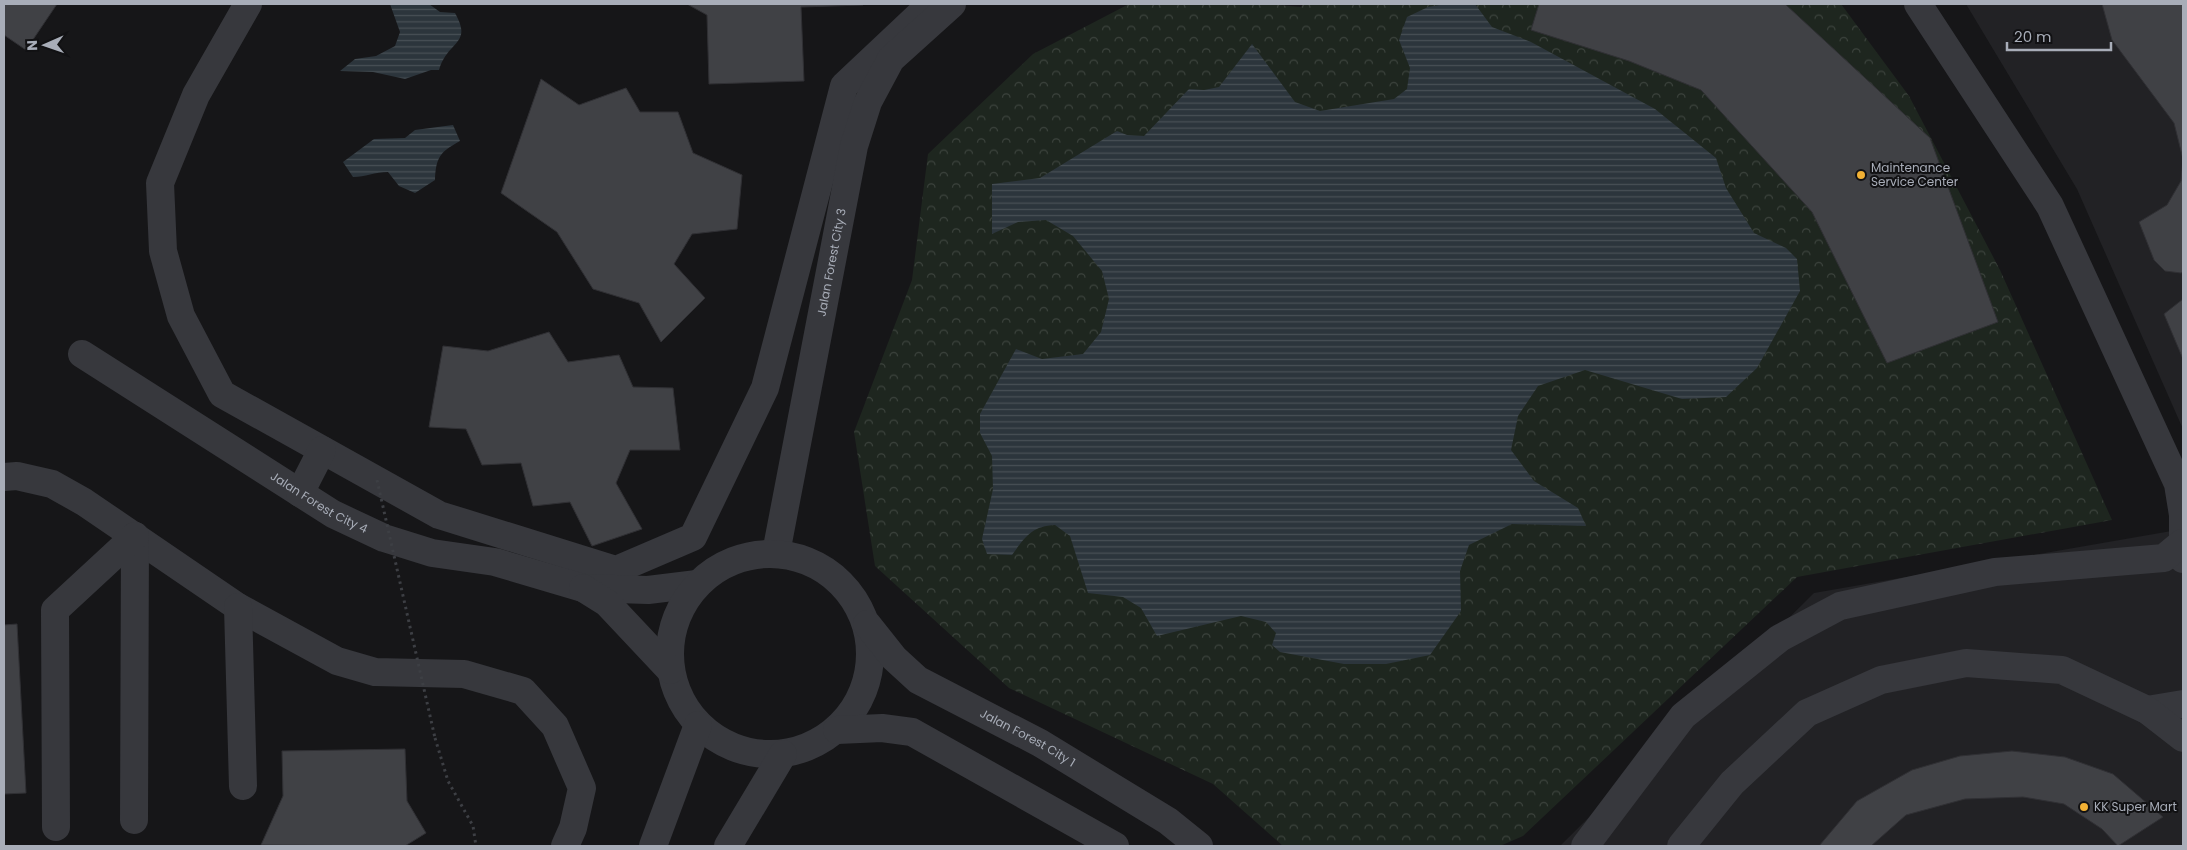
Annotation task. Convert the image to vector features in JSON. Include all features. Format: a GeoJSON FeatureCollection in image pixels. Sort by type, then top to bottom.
{"type":"FeatureCollection","features":[{"type":"Feature","properties":{"kind":"street"},"geometry":{"type":"LineString","coordinates":[[248,4],[196,95],[160,183],[163,251],[181,316],[222,394],[439,515],[616,570],[693,537],[765,388],[844,86],[931,4]]}},
{"type":"Feature","properties":{"kind":"street","name":"Jalan Forest City 3"},"geometry":{"type":"LineString","coordinates":[[776,553],[854,146],[868,102],[891,59],[952,4]]}},
{"type":"Feature","properties":{"kind":"street"},"geometry":{"type":"LineString","coordinates":[[1585,846],[1682,716],[1780,638],[1840,606],[1995,572],[2164,558],[2182,552],[2183,515],[2178,484],[2050,206],[1918,4]]}},
{"type":"Feature","properties":{"kind":"street","name":"Jalan Forest City 4"},"geometry":{"type":"LineString","coordinates":[[82,354],[333,514],[384,538],[432,553],[495,562],[583,588],[648,590],[697,584]]}},
{"type":"Feature","properties":{"kind":"street"},"geometry":{"type":"LineString","coordinates":[[300,493],[322,450]]}},
{"type":"Feature","properties":{"kind":"street"},"geometry":{"type":"LineString","coordinates":[[4,477],[17,476],[52,484],[84,502],[238,607],[337,661],[375,672],[464,674],[523,691],[556,726],[582,788],[573,828],[565,846]]}},
{"type":"Feature","properties":{"kind":"street"},"geometry":{"type":"LineString","coordinates":[[134,820],[135,536]]}},
{"type":"Feature","properties":{"kind":"street"},"geometry":{"type":"LineString","coordinates":[[56,827],[55,610],[135,536]]}},
{"type":"Feature","properties":{"kind":"street"},"geometry":{"type":"LineString","coordinates":[[776,553],[804,558],[830,573],[851,594],[865,621],[870,650],[867,680],[855,707],[837,730],[812,746],[783,754],[754,754],[723,744],[698,726],[680,700],[670,670],[670,638],[680,608],[697,584],[720,566],[747,555],[776,553]]}},
{"type":"Feature","properties":{"kind":"street","name":"Jalan Forest City 4"},"geometry":{"type":"LineString","coordinates":[[583,588],[606,603],[670,670]]}},
{"type":"Feature","properties":{"kind":"street"},"geometry":{"type":"LineString","coordinates":[[238,607],[243,786]]}},
{"type":"Feature","properties":{"kind":"street","name":"Jalan Forest City 1"},"geometry":{"type":"LineString","coordinates":[[865,621],[894,658],[918,680],[1040,743],[1168,821],[1199,846]]}},
{"type":"Feature","properties":{"kind":"street"},"geometry":{"type":"LineString","coordinates":[[1680,846],[1732,783],[1808,713],[1881,680],[1966,663],[2062,670],[2147,710],[2183,738]]}},
{"type":"Feature","properties":{"kind":"street"},"geometry":{"type":"LineString","coordinates":[[2147,710],[2183,704]]}},
{"type":"Feature","properties":{"kind":"street"},"geometry":{"type":"LineString","coordinates":[[653,846],[698,726]]}},
{"type":"Feature","properties":{"kind":"street"},"geometry":{"type":"LineString","coordinates":[[837,730],[882,728],[912,732],[1115,846]]}},
{"type":"Feature","properties":{"kind":"street"},"geometry":{"type":"LineString","coordinates":[[728,846],[783,754]]}},
{"type":"Feature","properties":{"kind":"path"},"geometry":{"type":"LineString","coordinates":[[377,480],[435,738],[448,781],[473,826],[476,846]]}},
{"type":"Feature","properties":{"kind":"shaded area"},"geometry":{"type":"Polygon","coordinates":[[[390,4],[429,4],[440,12],[455,13],[460,23],[460,37],[443,60],[439,70],[431,70],[405,79],[373,72],[340,71],[355,59],[376,56],[395,46],[400,32],[390,4]]]}},
{"type":"Feature","properties":{"kind":"shaded area"},"geometry":{"type":"Polygon","coordinates":[[[1445,4],[1475,4],[1492,27],[1531,42],[1655,109],[1716,158],[1726,188],[1754,233],[1786,248],[1797,259],[1800,291],[1757,368],[1726,397],[1682,399],[1585,370],[1538,386],[1518,416],[1511,450],[1534,481],[1578,508],[1586,526],[1512,524],[1469,545],[1460,571],[1461,611],[1430,655],[1386,664],[1344,664],[1280,652],[1272,645],[1276,633],[1266,622],[1241,616],[1157,636],[1141,608],[1123,597],[1088,593],[1070,536],[1055,525],[1035,530],[1021,543],[1012,555],[987,554],[982,539],[993,489],[992,456],[980,433],[980,414],[1016,349],[1042,359],[1083,354],[1101,332],[1109,299],[1102,271],[1073,236],[1046,220],[1018,222],[992,234],[992,184],[1040,178],[1117,131],[1127,135],[1144,136],[1189,89],[1204,90],[1219,87],[1252,44],[1295,102],[1320,111],[1394,99],[1407,89],[1410,68],[1399,40],[1407,17],[1428,7],[1445,4]]]}},
{"type":"Feature","properties":{"kind":"shaded area"},"geometry":{"type":"Polygon","coordinates":[[[1966,4],[2183,4],[2183,429],[2077,189],[1966,4]]]}},
{"type":"Feature","properties":{"kind":"shaded area"},"geometry":{"type":"Polygon","coordinates":[[[453,125],[460,141],[448,148],[440,156],[435,180],[415,193],[399,186],[388,172],[353,177],[343,162],[374,139],[405,138],[415,130],[453,125]]]}},
{"type":"Feature","properties":{"kind":"shaded area"},"geometry":{"type":"Polygon","coordinates":[[[2183,529],[2183,846],[1560,846],[1814,593],[2183,529]]]}},
{"type":"Feature","properties":{"kind":"green space"},"geometry":{"type":"Polygon","coordinates":[[[1129,4],[1268,4],[1301,7],[1303,4],[1841,4],[1909,96],[2000,270],[2112,520],[1797,577],[1523,836],[1500,846],[1283,846],[1213,784],[1009,688],[875,566],[854,432],[912,280],[928,154],[1033,54],[1129,4]]]}},
{"type":"Feature","properties":{"kind":"building"},"geometry":{"type":"Polygon","coordinates":[[[4,4],[57,4],[26,50],[4,35],[4,4]]]}},
{"type":"Feature","properties":{"kind":"building"},"geometry":{"type":"Polygon","coordinates":[[[687,4],[863,5],[801,7],[804,81],[709,84],[707,15],[687,4]]]}},
{"type":"Feature","properties":{"kind":"building","name":"Maintenance Service Center"},"geometry":{"type":"Polygon","coordinates":[[[1539,4],[1785,4],[1930,138],[1998,322],[1887,363],[1812,212],[1701,90],[1629,61],[1531,30],[1539,4]]]}},
{"type":"Feature","properties":{"kind":"building"},"geometry":{"type":"Polygon","coordinates":[[[2102,4],[2183,4],[2183,159],[2174,123],[2112,40],[2102,4]]]}},
{"type":"Feature","properties":{"kind":"building"},"geometry":{"type":"Polygon","coordinates":[[[541,79],[579,105],[626,88],[640,112],[678,112],[693,153],[742,175],[737,229],[692,234],[674,264],[705,298],[661,342],[639,303],[593,289],[557,232],[501,193],[541,79]]]}},
{"type":"Feature","properties":{"kind":"building"},"geometry":{"type":"Polygon","coordinates":[[[2183,159],[2183,272],[2181,273],[2165,271],[2154,260],[2139,222],[2167,205],[2181,181],[2183,159]]]}},
{"type":"Feature","properties":{"kind":"building"},"geometry":{"type":"Polygon","coordinates":[[[2183,299],[2183,359],[2164,314],[2183,299]]]}},
{"type":"Feature","properties":{"kind":"building"},"geometry":{"type":"Polygon","coordinates":[[[549,332],[568,362],[619,355],[633,387],[673,388],[680,450],[630,450],[616,483],[642,529],[592,546],[570,502],[533,506],[521,463],[482,465],[466,429],[429,427],[443,346],[488,351],[549,332]]]}},
{"type":"Feature","properties":{"kind":"building"},"geometry":{"type":"Polygon","coordinates":[[[17,624],[26,793],[4,794],[4,625],[17,624]]]}},
{"type":"Feature","properties":{"kind":"building"},"geometry":{"type":"Polygon","coordinates":[[[405,749],[407,801],[426,833],[405,846],[261,845],[283,796],[282,751],[405,749]]]}},
{"type":"Feature","properties":{"kind":"building"},"geometry":{"type":"Polygon","coordinates":[[[2012,751],[2065,757],[2113,774],[2163,817],[2118,846],[2102,829],[2064,804],[2023,797],[1965,799],[1906,815],[1871,846],[1819,846],[1857,801],[1912,770],[1960,756],[2012,751]]]}},
{"type":"Feature","properties":{"kind":"place","name":"Maintenance Service Center"},"geometry":{"type":"Point","coordinates":[1861,175]}},
{"type":"Feature","properties":{"kind":"place","name":"KK Super Mart"},"geometry":{"type":"Point","coordinates":[2084,807]}}]}
